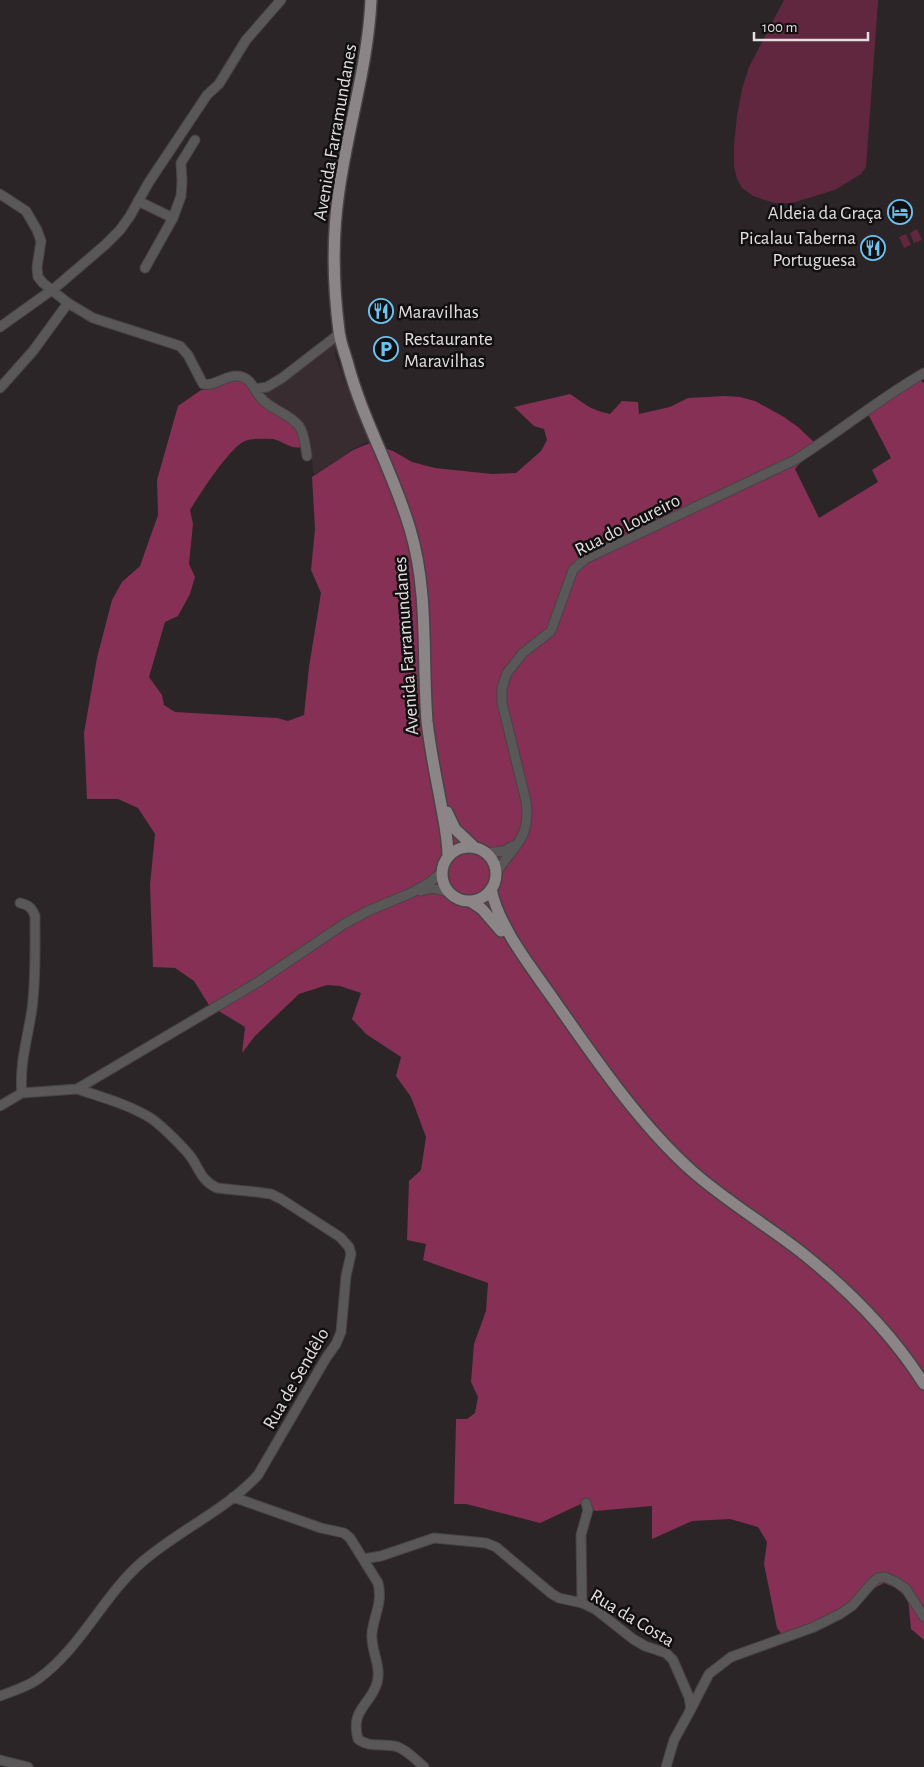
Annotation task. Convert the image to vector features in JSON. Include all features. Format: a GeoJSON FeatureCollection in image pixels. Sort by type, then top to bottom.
{"type":"FeatureCollection","features":[{"type":"Feature","properties":{"kind":"main road","name":"Avenida Farramundanes"},"geometry":{"type":"LineString","coordinates":[[371,0],[365,62],[339,189],[334,230],[333,267],[340,334],[354,387],[400,500],[416,550],[424,611],[427,722],[439,795]]}},
{"type":"Feature","properties":{"kind":"main road"},"geometry":{"type":"LineString","coordinates":[[439,795],[455,829],[474,847],[486,853],[495,866],[495,882],[491,889],[478,899],[462,900],[448,892],[444,886],[442,872],[444,863],[448,856],[460,848],[474,847]]}},
{"type":"Feature","properties":{"kind":"main road"},"geometry":{"type":"LineString","coordinates":[[439,795],[447,835],[448,856]]}},
{"type":"Feature","properties":{"kind":"main road"},"geometry":{"type":"LineString","coordinates":[[491,889],[494,906],[499,916],[528,962],[633,1108],[664,1144],[700,1177],[744,1212],[799,1250],[836,1280],[890,1336],[924,1384]]}},
{"type":"Feature","properties":{"kind":"main road"},"geometry":{"type":"LineString","coordinates":[[470,901],[493,921],[528,962]]}},
{"type":"Feature","properties":{"kind":"street"},"geometry":{"type":"LineString","coordinates":[[0,327],[51,290],[116,234],[130,216],[164,159],[207,95],[222,79],[238,50],[281,0]]}},
{"type":"Feature","properties":{"kind":"street"},"geometry":{"type":"LineString","coordinates":[[145,268],[173,218],[180,196],[182,181],[181,162],[195,140]]}},
{"type":"Feature","properties":{"kind":"street"},"geometry":{"type":"LineString","coordinates":[[164,159],[180,169]]}},
{"type":"Feature","properties":{"kind":"street"},"geometry":{"type":"LineString","coordinates":[[0,194],[26,211],[37,230],[41,242],[37,267],[38,277],[51,290],[93,318],[180,346],[188,355],[203,384],[209,386],[224,378],[237,376],[248,379],[261,399],[289,417],[299,426],[304,437],[307,456]]}},
{"type":"Feature","properties":{"kind":"street"},"geometry":{"type":"LineString","coordinates":[[138,201],[173,218]]}},
{"type":"Feature","properties":{"kind":"street"},"geometry":{"type":"LineString","coordinates":[[0,388],[33,352],[68,303]]}},
{"type":"Feature","properties":{"kind":"street"},"geometry":{"type":"LineString","coordinates":[[255,389],[267,387],[282,378],[340,334]]}},
{"type":"Feature","properties":{"kind":"street","name":"Rua do Loureiro"},"geometry":{"type":"LineString","coordinates":[[496,873],[518,845],[528,816],[502,703],[502,688],[507,673],[523,653],[551,632],[572,570],[585,559],[795,460],[824,442],[895,389],[924,373]]}},
{"type":"Feature","properties":{"kind":"street"},"geometry":{"type":"LineString","coordinates":[[486,853],[504,851],[513,846],[522,837]]}},
{"type":"Feature","properties":{"kind":"street"},"geometry":{"type":"LineString","coordinates":[[0,1106],[22,1093],[77,1089],[258,982],[344,924],[374,908],[430,883],[442,872]]}},
{"type":"Feature","properties":{"kind":"street"},"geometry":{"type":"LineString","coordinates":[[411,893],[432,888],[448,892]]}},
{"type":"Feature","properties":{"kind":"street"},"geometry":{"type":"LineString","coordinates":[[20,903],[27,904],[35,916],[32,1009],[21,1078],[22,1093]]}},
{"type":"Feature","properties":{"kind":"street","name":"Rua de Sendêlo"},"geometry":{"type":"LineString","coordinates":[[0,1696],[26,1686],[39,1678],[72,1645],[131,1572],[157,1550],[233,1497],[258,1475],[326,1358],[340,1338],[346,1276],[351,1254],[349,1247],[340,1237],[271,1194],[224,1190],[210,1185],[202,1176],[190,1155],[148,1117],[122,1105],[77,1089]]}},
{"type":"Feature","properties":{"kind":"street"},"geometry":{"type":"LineString","coordinates":[[233,1497],[322,1528],[344,1533],[350,1538],[380,1589],[372,1632],[378,1675],[374,1689],[359,1712],[355,1729],[358,1739],[368,1745],[399,1747],[424,1767]]}},
{"type":"Feature","properties":{"kind":"street"},"geometry":{"type":"LineString","coordinates":[[582,1603],[581,1535],[588,1510],[586,1503]]}},
{"type":"Feature","properties":{"kind":"street","name":"Rua da Costa"},"geometry":{"type":"LineString","coordinates":[[363,1559],[381,1556],[434,1538],[486,1543],[496,1548],[552,1594],[559,1598],[582,1603],[594,1609],[632,1639],[645,1646],[666,1653],[673,1660],[689,1697],[691,1709]]}},
{"type":"Feature","properties":{"kind":"street"},"geometry":{"type":"LineString","coordinates":[[666,1767],[674,1740],[709,1674],[730,1657],[814,1626],[840,1614],[852,1606],[878,1578],[885,1577],[906,1589],[924,1618]]}},
{"type":"Feature","properties":{"kind":"street"},"geometry":{"type":"LineString","coordinates":[[0,1760],[28,1767]]}},
{"type":"Feature","properties":{"kind":"shaded area"},"geometry":{"type":"Polygon","coordinates":[[[784,0],[878,0],[878,2],[866,167],[861,174],[835,190],[792,203],[774,203],[753,196],[742,188],[737,179],[734,166],[734,145],[742,89],[749,67],[784,0]]]}},
{"type":"Feature","properties":{"kind":"shaded area"},"geometry":{"type":"Polygon","coordinates":[[[917,229],[922,240],[914,243],[910,233],[917,229]]]}},
{"type":"Feature","properties":{"kind":"shaded area"},"geometry":{"type":"Polygon","coordinates":[[[906,234],[911,245],[904,248],[899,237],[906,234]]]}},
{"type":"Feature","properties":{"kind":"shaded area"},"geometry":{"type":"Polygon","coordinates":[[[336,335],[335,356],[369,441],[353,449],[314,475],[308,434],[302,423],[262,397],[257,390],[267,388],[336,335]]]}},
{"type":"Feature","properties":{"kind":"shaded area"},"geometry":{"type":"Polygon","coordinates":[[[234,379],[243,381],[298,427],[302,441],[301,447],[293,447],[272,439],[245,441],[231,452],[201,493],[190,510],[193,524],[189,564],[195,577],[190,594],[178,616],[165,622],[149,677],[162,695],[164,705],[175,712],[277,718],[288,721],[304,715],[309,667],[321,593],[311,570],[315,529],[312,477],[353,450],[370,443],[393,451],[412,462],[435,468],[492,474],[516,473],[541,451],[547,440],[544,429],[534,426],[514,407],[570,394],[592,408],[610,414],[622,401],[638,402],[639,414],[670,407],[688,398],[740,397],[755,401],[784,417],[816,444],[795,469],[819,518],[878,482],[872,470],[891,458],[868,414],[920,380],[924,383],[924,1640],[911,1629],[908,1598],[894,1587],[884,1583],[867,1592],[843,1618],[816,1623],[785,1639],[777,1628],[764,1564],[767,1542],[758,1527],[730,1519],[692,1521],[652,1539],[652,1506],[595,1511],[585,1502],[540,1523],[466,1504],[454,1504],[456,1419],[467,1419],[475,1413],[478,1397],[471,1382],[474,1344],[486,1311],[488,1283],[423,1260],[426,1244],[407,1240],[409,1181],[421,1170],[426,1137],[411,1097],[396,1076],[401,1057],[366,1034],[352,1019],[361,993],[340,986],[327,985],[299,994],[255,1036],[242,1053],[245,1027],[209,1005],[194,981],[175,968],[153,967],[150,885],[155,834],[138,808],[118,799],[87,799],[84,733],[97,658],[112,600],[122,582],[140,566],[158,515],[157,480],[178,406],[201,390],[212,389],[234,379]]]}},
{"type":"Feature","properties":{"kind":"place","name":"Aldeia da Graça"},"geometry":{"type":"Point","coordinates":[900,212]}},
{"type":"Feature","properties":{"kind":"place","name":"Picalau Taberna Portuguesa"},"geometry":{"type":"Point","coordinates":[873,248]}},
{"type":"Feature","properties":{"kind":"place","name":"Maravilhas"},"geometry":{"type":"Point","coordinates":[381,311]}},
{"type":"Feature","properties":{"kind":"place","name":"Restaurante Maravilhas"},"geometry":{"type":"Point","coordinates":[386,349]}}]}
